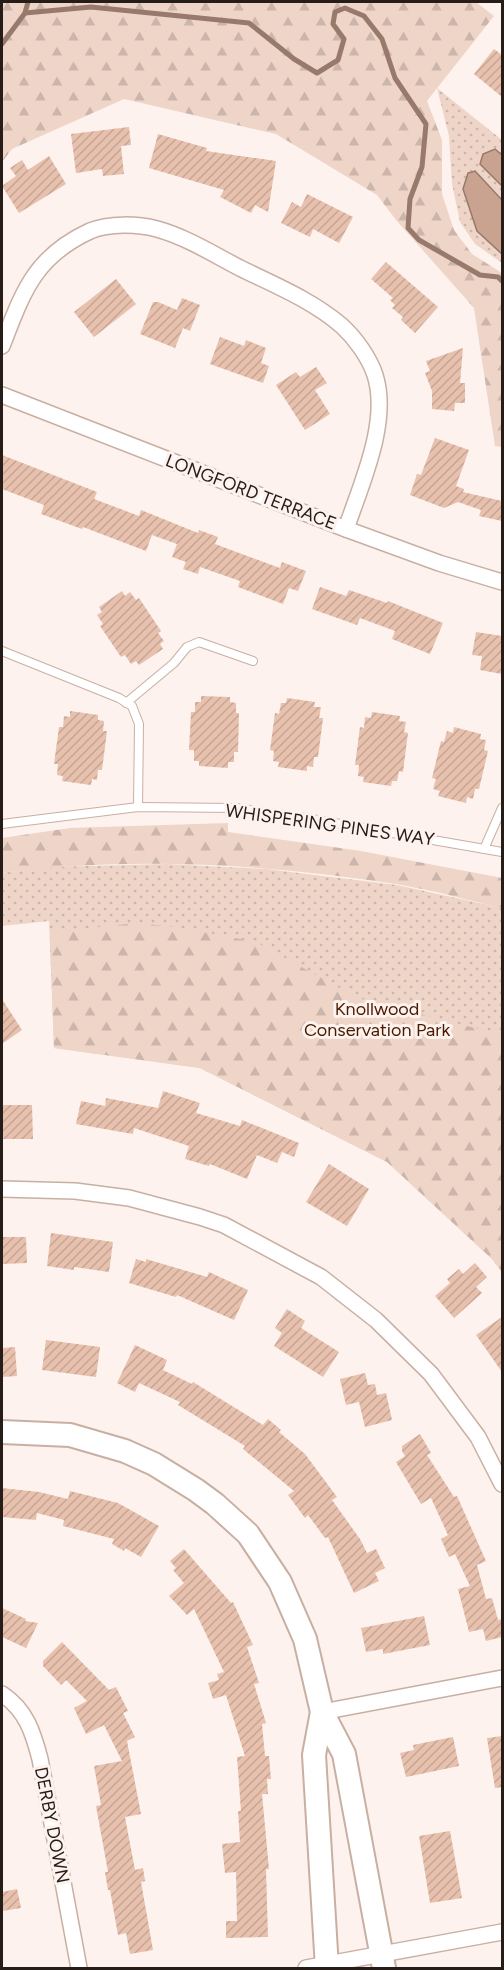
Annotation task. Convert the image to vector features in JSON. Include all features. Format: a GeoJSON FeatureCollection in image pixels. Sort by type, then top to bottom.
{"type":"FeatureCollection","features":[{"type":"Feature","properties":{"kind":"street"},"geometry":{"type":"LineString","coordinates":[[2,346],[20,298],[30,279],[64,246],[91,231],[104,227],[140,227],[171,234],[318,307],[343,327],[359,345],[375,374],[379,399],[375,439],[346,529]]}},
{"type":"Feature","properties":{"kind":"street","name":"LONGFORD TERRACE"},"geometry":{"type":"LineString","coordinates":[[2,395],[346,529],[439,563],[502,582]]}},
{"type":"Feature","properties":{"kind":"street"},"geometry":{"type":"LineString","coordinates":[[2,1189],[75,1191],[129,1198],[172,1209],[224,1225],[321,1277],[376,1320],[431,1374],[478,1437],[502,1484]]}},
{"type":"Feature","properties":{"kind":"street"},"geometry":{"type":"LineString","coordinates":[[2,1432],[70,1435],[124,1450],[154,1464],[196,1490],[248,1534],[280,1582],[305,1639],[322,1712],[344,1754],[382,1962]]}},
{"type":"Feature","properties":{"kind":"street"},"geometry":{"type":"LineString","coordinates":[[322,1712],[502,1678]]}},
{"type":"Feature","properties":{"kind":"street","name":"DERBY DOWN"},"geometry":{"type":"LineString","coordinates":[[2,1694],[22,1712],[34,1737],[79,1968]]}},
{"type":"Feature","properties":{"kind":"street"},"geometry":{"type":"LineString","coordinates":[[322,1712],[314,1755],[320,1967],[382,1962],[502,1932]]}},
{"type":"Feature","properties":{"kind":"lane"},"geometry":{"type":"LineString","coordinates":[[126,703],[174,663],[188,647],[199,642],[253,662]]}},
{"type":"Feature","properties":{"kind":"lane"},"geometry":{"type":"LineString","coordinates":[[2,651],[132,706],[139,724],[138,807]]}},
{"type":"Feature","properties":{"kind":"lane","name":"WHISPERING PINES WAY"},"geometry":{"type":"LineString","coordinates":[[2,824],[138,807],[237,808],[502,852]]}},
{"type":"Feature","properties":{"kind":"lane"},"geometry":{"type":"LineString","coordinates":[[484,849],[502,808]]}},
{"type":"Feature","properties":{"kind":"green space"},"geometry":{"type":"Polygon","coordinates":[[[2,2],[476,2],[494,16],[427,101],[442,140],[442,194],[454,230],[472,254],[502,273],[502,447],[495,446],[474,308],[396,220],[377,195],[276,134],[124,99],[12,149],[2,162],[2,2]]]}},
{"type":"Feature","properties":{"kind":"green space"},"geometry":{"type":"Polygon","coordinates":[[[437,88],[502,140],[502,155],[495,149],[480,164],[502,186],[502,200],[475,171],[477,231],[502,254],[502,263],[475,244],[460,222],[452,184],[449,136],[437,88]]]}},
{"type":"Feature","properties":{"kind":"green space"},"geometry":{"type":"Polygon","coordinates":[[[228,823],[228,832],[361,851],[502,878],[502,908],[396,884],[249,867],[100,865],[2,873],[2,838],[70,828],[228,823]]]}},
{"type":"Feature","properties":{"kind":"green space","name":"Knollwood Conservation Park"},"geometry":{"type":"Polygon","coordinates":[[[167,864],[266,869],[397,885],[502,908],[502,1272],[492,1259],[387,1162],[200,1068],[54,1048],[49,921],[2,926],[2,873],[46,867],[167,864]]]}},
{"type":"Feature","properties":{"kind":"green space","name":"Knollwood Conservation Park"},"geometry":{"type":"Polygon","coordinates":[[[137,923],[176,927],[256,942],[358,998],[502,1035],[502,1272],[492,1259],[387,1162],[200,1068],[54,1048],[50,932],[137,923]]]}},
{"type":"Feature","properties":{"kind":"shaded area"},"geometry":{"type":"Polygon","coordinates":[[[495,149],[502,155],[502,186],[480,164],[483,154],[495,149]]]}},
{"type":"Feature","properties":{"kind":"shaded area"},"geometry":{"type":"Polygon","coordinates":[[[475,171],[502,200],[502,254],[477,231],[463,189],[468,173],[475,171]]]}},
{"type":"Feature","properties":{"kind":"building"},"geometry":{"type":"Polygon","coordinates":[[[494,49],[502,55],[502,97],[474,74],[494,49]]]}},
{"type":"Feature","properties":{"kind":"building"},"geometry":{"type":"Polygon","coordinates":[[[129,127],[131,145],[121,146],[124,174],[103,176],[102,169],[76,173],[71,134],[129,127]]]}},
{"type":"Feature","properties":{"kind":"building"},"geometry":{"type":"Polygon","coordinates":[[[158,134],[207,148],[206,151],[276,161],[268,212],[255,205],[251,213],[220,197],[224,190],[149,168],[158,134]]]}},
{"type":"Feature","properties":{"kind":"building"},"geometry":{"type":"Polygon","coordinates":[[[49,156],[66,184],[19,213],[2,186],[16,176],[10,168],[22,160],[28,170],[49,156]]]}},
{"type":"Feature","properties":{"kind":"building"},"geometry":{"type":"Polygon","coordinates":[[[307,194],[353,217],[339,243],[313,229],[310,237],[281,223],[292,202],[301,207],[307,194]]]}},
{"type":"Feature","properties":{"kind":"building"},"geometry":{"type":"Polygon","coordinates":[[[386,262],[438,307],[415,333],[401,320],[403,317],[392,308],[395,305],[390,300],[393,298],[371,279],[386,262]]]}},
{"type":"Feature","properties":{"kind":"building"},"geometry":{"type":"Polygon","coordinates":[[[116,279],[136,304],[94,337],[74,312],[116,279]]]}},
{"type":"Feature","properties":{"kind":"building"},"geometry":{"type":"Polygon","coordinates":[[[182,298],[200,305],[190,331],[183,328],[175,348],[140,334],[153,302],[177,310],[182,298]]]}},
{"type":"Feature","properties":{"kind":"building"},"geometry":{"type":"Polygon","coordinates":[[[220,337],[244,346],[246,340],[266,348],[261,363],[269,366],[263,383],[210,364],[220,337]]]}},
{"type":"Feature","properties":{"kind":"building"},"geometry":{"type":"Polygon","coordinates":[[[463,348],[460,383],[465,383],[465,403],[455,403],[454,411],[432,409],[432,391],[425,373],[430,371],[426,361],[463,348]]]}},
{"type":"Feature","properties":{"kind":"building"},"geometry":{"type":"Polygon","coordinates":[[[316,367],[327,383],[315,390],[330,414],[305,430],[276,385],[296,372],[300,377],[316,367]]]}},
{"type":"Feature","properties":{"kind":"building"},"geometry":{"type":"Polygon","coordinates":[[[435,438],[469,450],[456,486],[464,489],[463,492],[502,501],[502,521],[479,516],[481,510],[458,502],[444,508],[410,495],[417,474],[421,475],[435,438]]]}},
{"type":"Feature","properties":{"kind":"building"},"geometry":{"type":"Polygon","coordinates":[[[2,455],[97,492],[94,499],[139,516],[141,510],[198,533],[199,530],[218,537],[215,544],[280,568],[282,562],[306,571],[298,591],[289,588],[283,604],[238,587],[240,581],[200,567],[198,574],[183,569],[186,562],[172,557],[177,544],[152,535],[146,551],[41,514],[44,505],[2,489],[2,455]]]}},
{"type":"Feature","properties":{"kind":"building"},"geometry":{"type":"Polygon","coordinates":[[[320,587],[346,596],[349,590],[387,603],[388,601],[443,623],[430,654],[392,639],[395,631],[360,618],[357,625],[312,609],[320,587]]]}},
{"type":"Feature","properties":{"kind":"building"},"geometry":{"type":"Polygon","coordinates":[[[122,591],[125,596],[130,592],[136,600],[139,598],[161,631],[158,633],[164,641],[160,644],[163,649],[139,665],[136,661],[131,664],[125,655],[121,657],[100,626],[103,624],[97,615],[102,612],[99,607],[122,591]]]}},
{"type":"Feature","properties":{"kind":"building"},"geometry":{"type":"Polygon","coordinates":[[[476,632],[502,636],[502,674],[480,670],[482,656],[472,655],[476,632]]]}},
{"type":"Feature","properties":{"kind":"building"},"geometry":{"type":"Polygon","coordinates":[[[201,696],[230,697],[230,702],[236,703],[236,713],[239,713],[238,752],[234,752],[234,762],[228,762],[228,768],[199,766],[199,761],[194,761],[194,750],[189,750],[191,712],[195,712],[195,702],[201,702],[201,696]]]}},
{"type":"Feature","properties":{"kind":"building"},"geometry":{"type":"Polygon","coordinates":[[[287,698],[315,702],[314,707],[321,707],[319,718],[323,718],[318,757],[314,757],[313,767],[307,766],[307,771],[278,767],[279,762],[273,761],[274,751],[270,750],[275,713],[279,714],[281,703],[286,703],[287,698]]]}},
{"type":"Feature","properties":{"kind":"building"},"geometry":{"type":"Polygon","coordinates":[[[70,711],[98,715],[98,720],[104,721],[103,731],[107,731],[102,770],[98,770],[97,780],[92,779],[91,785],[62,781],[63,776],[57,775],[58,764],[54,764],[59,727],[63,727],[64,716],[70,717],[70,711]]]}},
{"type":"Feature","properties":{"kind":"building"},"geometry":{"type":"Polygon","coordinates":[[[372,712],[400,716],[399,721],[406,722],[404,732],[408,733],[403,772],[399,771],[397,781],[392,781],[391,786],[363,782],[364,777],[358,776],[359,765],[355,765],[360,727],[364,728],[365,717],[371,718],[372,712]]]}},
{"type":"Feature","properties":{"kind":"building"},"geometry":{"type":"Polygon","coordinates":[[[454,727],[481,734],[480,739],[486,740],[484,750],[488,751],[479,789],[475,789],[473,799],[467,797],[466,803],[438,796],[440,791],[433,789],[436,779],[432,778],[441,741],[444,742],[447,731],[453,733],[454,727]]]}},
{"type":"Feature","properties":{"kind":"building"},"geometry":{"type":"Polygon","coordinates":[[[2,999],[22,1030],[2,1044],[2,999]]]}},
{"type":"Feature","properties":{"kind":"building"},"geometry":{"type":"Polygon","coordinates":[[[163,1091],[200,1103],[196,1113],[240,1126],[242,1120],[299,1143],[294,1157],[282,1152],[277,1163],[257,1155],[247,1179],[210,1164],[209,1166],[185,1159],[189,1146],[134,1128],[133,1134],[76,1124],[81,1101],[105,1106],[106,1098],[158,1108],[163,1091]]]}},
{"type":"Feature","properties":{"kind":"building"},"geometry":{"type":"Polygon","coordinates":[[[2,1105],[32,1105],[33,1139],[2,1139],[2,1105]]]}},
{"type":"Feature","properties":{"kind":"building"},"geometry":{"type":"Polygon","coordinates":[[[329,1164],[369,1189],[347,1226],[306,1202],[329,1164]]]}},
{"type":"Feature","properties":{"kind":"building"},"geometry":{"type":"Polygon","coordinates":[[[51,1233],[113,1242],[109,1272],[47,1266],[51,1233]]]}},
{"type":"Feature","properties":{"kind":"building"},"geometry":{"type":"Polygon","coordinates":[[[2,1237],[26,1237],[27,1263],[2,1264],[2,1237]]]}},
{"type":"Feature","properties":{"kind":"building"},"geometry":{"type":"Polygon","coordinates":[[[136,1259],[146,1262],[146,1259],[207,1277],[209,1272],[248,1290],[234,1320],[177,1295],[176,1297],[129,1283],[136,1259]]]}},
{"type":"Feature","properties":{"kind":"building"},"geometry":{"type":"Polygon","coordinates":[[[475,1263],[487,1277],[476,1287],[482,1293],[454,1318],[435,1296],[450,1283],[447,1279],[459,1269],[463,1274],[475,1263]]]}},
{"type":"Feature","properties":{"kind":"building"},"geometry":{"type":"Polygon","coordinates":[[[287,1309],[305,1321],[301,1328],[339,1352],[323,1377],[274,1346],[282,1333],[275,1328],[287,1309]]]}},
{"type":"Feature","properties":{"kind":"building"},"geometry":{"type":"Polygon","coordinates":[[[502,1317],[502,1372],[476,1335],[502,1317]]]}},
{"type":"Feature","properties":{"kind":"building"},"geometry":{"type":"Polygon","coordinates":[[[46,1340],[100,1347],[96,1377],[42,1370],[46,1340]]]}},
{"type":"Feature","properties":{"kind":"building"},"geometry":{"type":"Polygon","coordinates":[[[135,1345],[167,1360],[163,1370],[192,1384],[193,1382],[263,1425],[268,1419],[281,1430],[279,1432],[305,1454],[337,1497],[332,1500],[360,1539],[367,1553],[376,1549],[385,1568],[375,1573],[379,1581],[354,1593],[328,1537],[325,1538],[308,1515],[305,1518],[288,1495],[294,1491],[243,1449],[245,1446],[178,1405],[180,1402],[139,1383],[135,1392],[117,1383],[135,1345]]]}},
{"type":"Feature","properties":{"kind":"building"},"geometry":{"type":"Polygon","coordinates":[[[15,1347],[17,1376],[2,1377],[2,1348],[15,1347]]]}},
{"type":"Feature","properties":{"kind":"building"},"geometry":{"type":"Polygon","coordinates":[[[365,1373],[368,1385],[375,1384],[377,1395],[386,1393],[392,1420],[365,1427],[359,1402],[346,1405],[340,1379],[365,1373]]]}},
{"type":"Feature","properties":{"kind":"building"},"geometry":{"type":"Polygon","coordinates":[[[420,1434],[431,1453],[427,1455],[454,1497],[457,1496],[486,1561],[477,1565],[486,1599],[492,1598],[498,1620],[502,1619],[502,1637],[486,1641],[483,1629],[469,1632],[458,1589],[470,1586],[455,1554],[449,1557],[441,1539],[448,1535],[431,1498],[421,1504],[396,1462],[405,1456],[402,1446],[420,1434]]]}},
{"type":"Feature","properties":{"kind":"building"},"geometry":{"type":"Polygon","coordinates":[[[2,1488],[39,1492],[68,1499],[70,1491],[118,1503],[159,1526],[141,1557],[112,1544],[114,1539],[63,1526],[64,1520],[37,1513],[36,1520],[2,1517],[2,1488]]]}},
{"type":"Feature","properties":{"kind":"building"},"geometry":{"type":"Polygon","coordinates":[[[184,1549],[231,1603],[233,1602],[253,1645],[247,1647],[259,1683],[254,1684],[266,1723],[262,1724],[265,1756],[269,1756],[271,1779],[267,1779],[268,1794],[262,1794],[269,1869],[266,1869],[268,1937],[226,1938],[226,1921],[237,1921],[236,1872],[225,1873],[222,1844],[240,1842],[238,1811],[241,1811],[237,1757],[245,1756],[226,1695],[213,1699],[208,1683],[219,1680],[217,1674],[224,1672],[194,1609],[187,1615],[169,1596],[184,1583],[173,1570],[176,1568],[170,1561],[184,1549]]]}},
{"type":"Feature","properties":{"kind":"building"},"geometry":{"type":"Polygon","coordinates":[[[2,1608],[26,1619],[25,1621],[38,1623],[26,1648],[2,1637],[2,1608]]]}},
{"type":"Feature","properties":{"kind":"building"},"geometry":{"type":"Polygon","coordinates":[[[424,1616],[430,1645],[383,1654],[383,1649],[366,1652],[361,1628],[424,1616]]]}},
{"type":"Feature","properties":{"kind":"building"},"geometry":{"type":"Polygon","coordinates":[[[62,1642],[109,1690],[116,1687],[128,1711],[123,1713],[135,1737],[127,1741],[141,1814],[125,1817],[135,1870],[143,1868],[145,1881],[141,1882],[153,1950],[130,1954],[126,1933],[118,1935],[105,1872],[108,1872],[96,1806],[101,1805],[94,1766],[122,1761],[104,1725],[86,1734],[74,1708],[87,1701],[66,1680],[61,1685],[43,1666],[43,1661],[62,1642]]]}},
{"type":"Feature","properties":{"kind":"building"},"geometry":{"type":"Polygon","coordinates":[[[502,1736],[502,1787],[495,1788],[487,1738],[502,1736]]]}},
{"type":"Feature","properties":{"kind":"building"},"geometry":{"type":"Polygon","coordinates":[[[453,1737],[459,1766],[406,1777],[400,1753],[414,1750],[413,1745],[453,1737]]]}},
{"type":"Feature","properties":{"kind":"building"},"geometry":{"type":"Polygon","coordinates":[[[450,1831],[462,1898],[430,1903],[419,1836],[450,1831]]]}},
{"type":"Feature","properties":{"kind":"building"},"geometry":{"type":"Polygon","coordinates":[[[17,1889],[21,1908],[2,1911],[2,1892],[17,1889]]]}},
{"type":"Feature","properties":{"kind":"waterway"},"geometry":{"type":"LineString","coordinates":[[2,44],[25,13],[28,2]]}},
{"type":"Feature","properties":{"kind":"waterway"},"geometry":{"type":"LineString","coordinates":[[25,13],[91,7],[249,23],[294,59],[317,73],[338,60],[344,39],[333,24],[335,12],[345,8],[364,16],[382,39],[395,78],[426,124],[422,167],[410,199],[408,228],[419,240],[480,275],[498,277],[502,281]]}}]}
